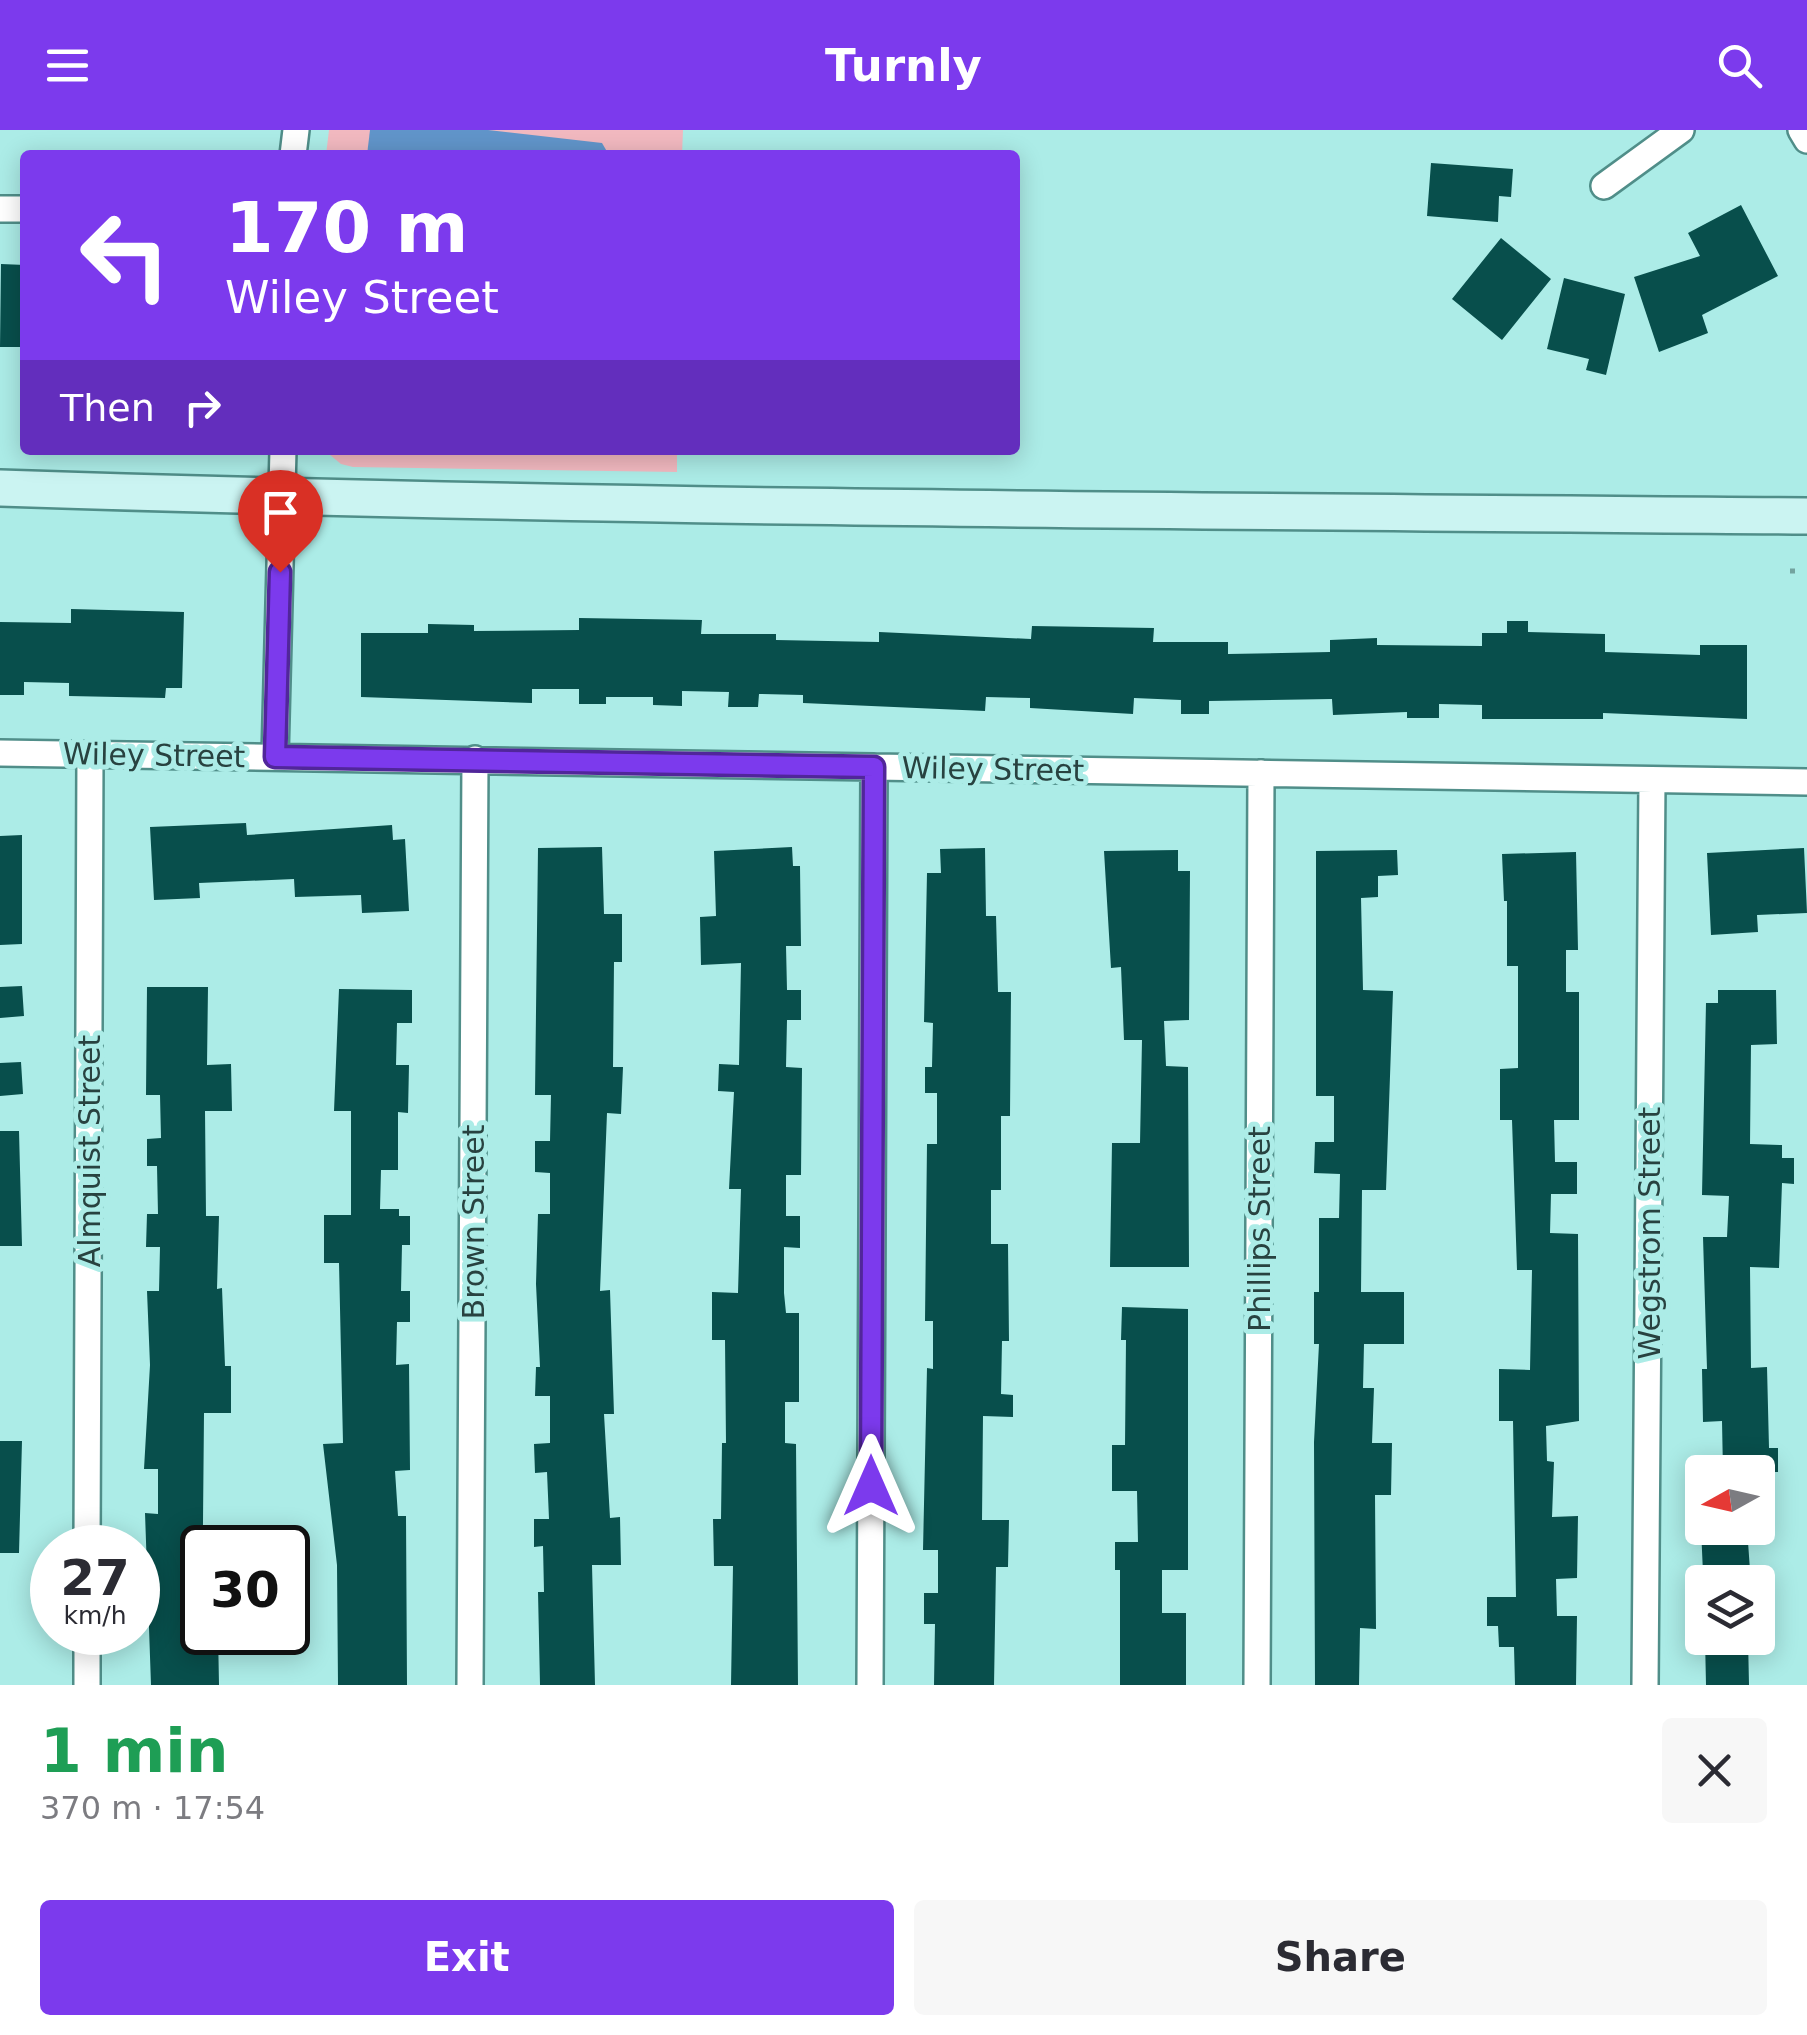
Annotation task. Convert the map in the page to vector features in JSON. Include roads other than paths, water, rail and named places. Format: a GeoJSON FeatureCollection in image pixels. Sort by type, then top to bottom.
{"type":"FeatureCollection","features":[{"type":"Feature","properties":{"kind":"main road"},"geometry":{"type":"LineString","coordinates":[[0,488],[282,498],[1807,516]]}},
{"type":"Feature","properties":{"kind":"street"},"geometry":{"type":"LineString","coordinates":[[1604,186],[1681,130]]}},
{"type":"Feature","properties":{"kind":"street"},"geometry":{"type":"LineString","coordinates":[[1801,130],[1807,140]]}},
{"type":"Feature","properties":{"kind":"street"},"geometry":{"type":"LineString","coordinates":[[275,757],[283,455]]}},
{"type":"Feature","properties":{"kind":"street","name":"Wiley Street"},"geometry":{"type":"LineString","coordinates":[[0,753],[1807,782]]}},
{"type":"Feature","properties":{"kind":"street","name":"Almquist Street"},"geometry":{"type":"LineString","coordinates":[[87,1525],[90,754]]}},
{"type":"Feature","properties":{"kind":"street","name":"Brown Street"},"geometry":{"type":"LineString","coordinates":[[470,1685],[475,760]]}},
{"type":"Feature","properties":{"kind":"street"},"geometry":{"type":"LineString","coordinates":[[870,1685],[874,767]]}},
{"type":"Feature","properties":{"kind":"street","name":"Phillips Street"},"geometry":{"type":"LineString","coordinates":[[1257,1685],[1261,774]]}},
{"type":"Feature","properties":{"kind":"street","name":"Wegstrom Street"},"geometry":{"type":"LineString","coordinates":[[1645,1685],[1652,780]]}},
{"type":"Feature","properties":{"kind":"street"},"geometry":{"type":"LineString","coordinates":[[86,1685],[87,1655]]}},
{"type":"Feature","properties":{"kind":"water"},"geometry":{"type":"Polygon","coordinates":[[[370,130],[488,130],[602,143],[606,150],[368,150],[370,130]]]}}]}
